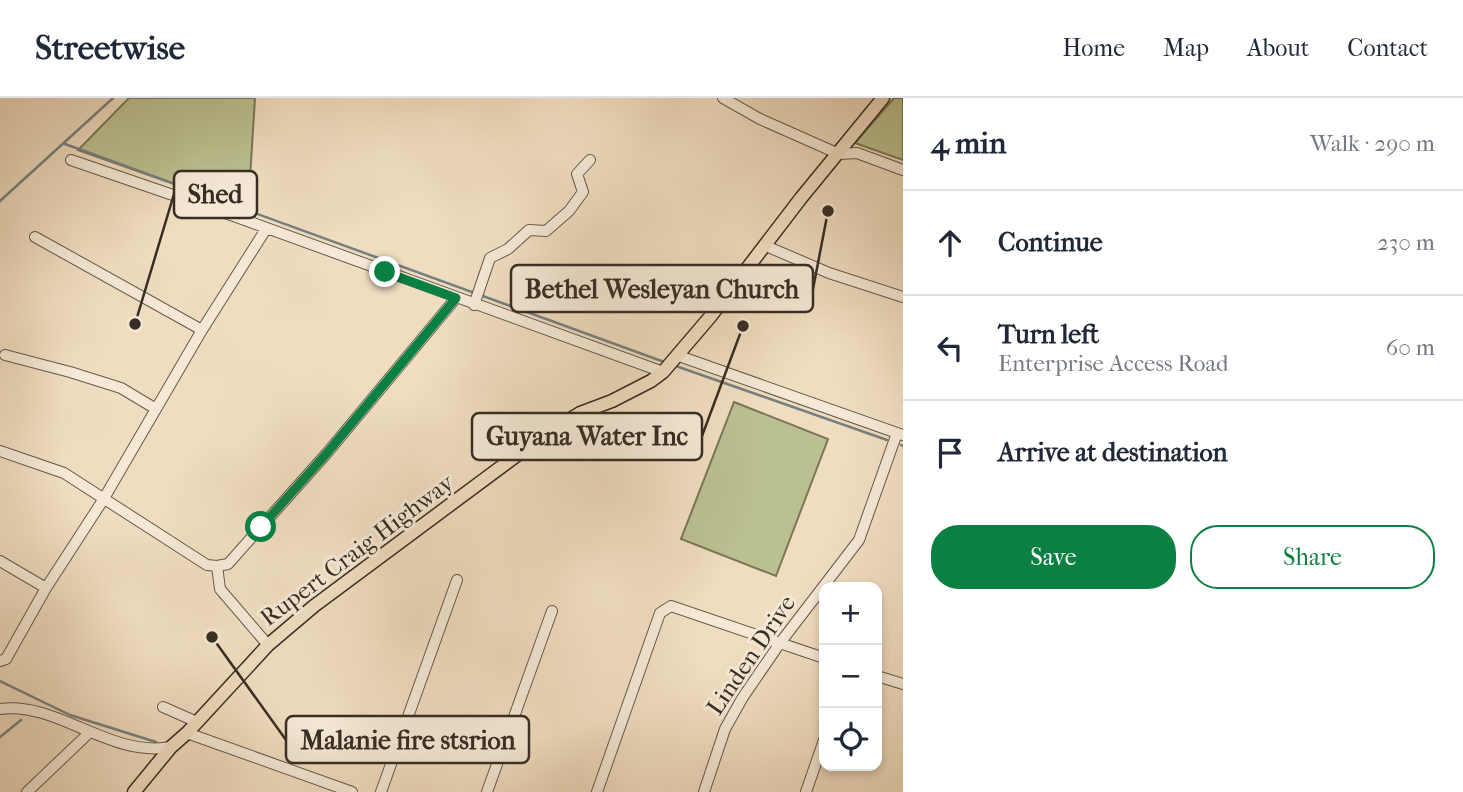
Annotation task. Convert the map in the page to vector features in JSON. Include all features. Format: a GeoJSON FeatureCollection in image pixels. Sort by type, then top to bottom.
{"type":"FeatureCollection","features":[{"type":"Feature","properties":{"kind":"main road","name":"Rupert Craig Highway"},"geometry":{"type":"LineString","coordinates":[[134,792],[171,747],[268,645],[314,606],[540,438],[580,413],[612,401],[663,372],[883,98]]}},
{"type":"Feature","properties":{"kind":"street"},"geometry":{"type":"LineString","coordinates":[[723,98],[760,119],[839,154],[857,153],[903,170]]}},
{"type":"Feature","properties":{"kind":"street"},"geometry":{"type":"LineString","coordinates":[[71,160],[663,372]]}},
{"type":"Feature","properties":{"kind":"street"},"geometry":{"type":"LineString","coordinates":[[474,304],[490,258],[508,249],[529,230],[546,231],[569,211],[583,192],[577,174],[590,160]]}},
{"type":"Feature","properties":{"kind":"street"},"geometry":{"type":"LineString","coordinates":[[0,661],[6,659],[46,587],[103,500],[202,330],[266,229]]}},
{"type":"Feature","properties":{"kind":"street"},"geometry":{"type":"LineString","coordinates":[[35,237],[202,330]]}},
{"type":"Feature","properties":{"kind":"street"},"geometry":{"type":"LineString","coordinates":[[766,246],[829,273],[903,297]]}},
{"type":"Feature","properties":{"kind":"street"},"geometry":{"type":"LineString","coordinates":[[0,451],[64,473],[207,565],[228,564],[456,298]]}},
{"type":"Feature","properties":{"kind":"street"},"geometry":{"type":"LineString","coordinates":[[5,355],[121,388],[156,409]]}},
{"type":"Feature","properties":{"kind":"street"},"geometry":{"type":"LineString","coordinates":[[678,356],[900,434]]}},
{"type":"Feature","properties":{"kind":"street","name":"Linden Drive"},"geometry":{"type":"LineString","coordinates":[[704,792],[725,729],[743,697],[780,643],[859,540],[900,434]]}},
{"type":"Feature","properties":{"kind":"street"},"geometry":{"type":"LineString","coordinates":[[0,561],[46,587]]}},
{"type":"Feature","properties":{"kind":"street"},"geometry":{"type":"LineString","coordinates":[[217,566],[220,589],[268,645]]}},
{"type":"Feature","properties":{"kind":"street"},"geometry":{"type":"LineString","coordinates":[[382,792],[457,580]]}},
{"type":"Feature","properties":{"kind":"street"},"geometry":{"type":"LineString","coordinates":[[597,792],[660,613],[671,606],[819,656]]}},
{"type":"Feature","properties":{"kind":"street"},"geometry":{"type":"LineString","coordinates":[[486,792],[552,611]]}},
{"type":"Feature","properties":{"kind":"street"},"geometry":{"type":"LineString","coordinates":[[882,678],[903,684]]}},
{"type":"Feature","properties":{"kind":"street"},"geometry":{"type":"LineString","coordinates":[[0,709],[16,707],[33,710],[89,733],[151,751],[171,747]]}},
{"type":"Feature","properties":{"kind":"street"},"geometry":{"type":"LineString","coordinates":[[163,707],[197,722]]}},
{"type":"Feature","properties":{"kind":"street"},"geometry":{"type":"LineString","coordinates":[[27,792],[89,733]]}},
{"type":"Feature","properties":{"kind":"street"},"geometry":{"type":"LineString","coordinates":[[187,733],[352,792]]}},
{"type":"Feature","properties":{"kind":"street"},"geometry":{"type":"LineString","coordinates":[[806,792],[819,754]]}},
{"type":"Feature","properties":{"kind":"green space"},"geometry":{"type":"Polygon","coordinates":[[[129,98],[255,98],[248,210],[78,150],[129,98]]]}},
{"type":"Feature","properties":{"kind":"green space"},"geometry":{"type":"Polygon","coordinates":[[[894,98],[903,98],[903,160],[855,143],[894,98]]]}},
{"type":"Feature","properties":{"kind":"green space"},"geometry":{"type":"Polygon","coordinates":[[[734,402],[828,439],[776,576],[681,539],[734,402]]]}},
{"type":"Feature","properties":{"kind":"waterway"},"geometry":{"type":"LineString","coordinates":[[0,201],[113,98]]}},
{"type":"Feature","properties":{"kind":"waterway"},"geometry":{"type":"LineString","coordinates":[[65,144],[667,363]]}},
{"type":"Feature","properties":{"kind":"waterway"},"geometry":{"type":"LineString","coordinates":[[673,365],[887,440]]}},
{"type":"Feature","properties":{"kind":"waterway"},"geometry":{"type":"LineString","coordinates":[[0,681],[70,715],[156,742]]}},
{"type":"Feature","properties":{"kind":"waterway"},"geometry":{"type":"LineString","coordinates":[[0,737],[21,720]]}},
{"type":"Feature","properties":{"kind":"place","name":"Bethel Wesleyan Church"},"geometry":{"type":"Point","coordinates":[828,211]}},
{"type":"Feature","properties":{"kind":"place","name":"Shed"},"geometry":{"type":"Point","coordinates":[135,324]}},
{"type":"Feature","properties":{"kind":"place","name":"Guyana Water Inc"},"geometry":{"type":"Point","coordinates":[743,326]}},
{"type":"Feature","properties":{"kind":"place","name":"Malanie fire stsrion"},"geometry":{"type":"Point","coordinates":[212,637]}},
{"type":"Feature","properties":{"kind":"route"},"geometry":{"type":"LineString","coordinates":[[261,527],[327,453],[456,298],[385,272]]}}]}
